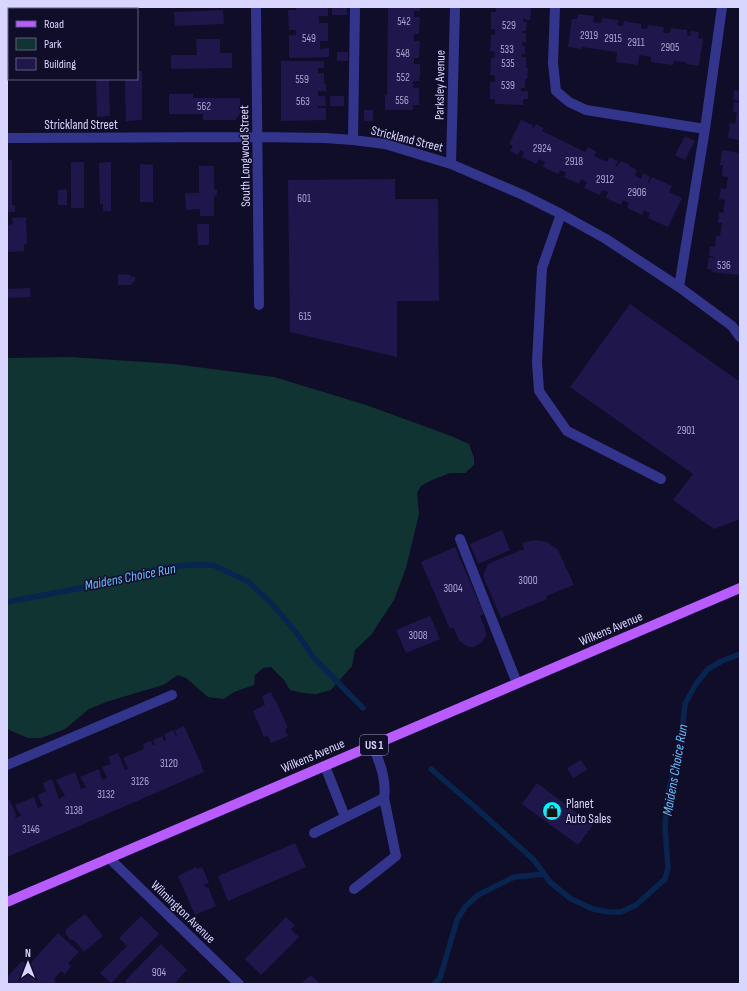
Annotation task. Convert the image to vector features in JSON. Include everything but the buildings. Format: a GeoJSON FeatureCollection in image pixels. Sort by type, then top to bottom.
{"type":"FeatureCollection","features":[{"type":"Feature","properties":{"kind":"main road","name":"Wilkens Avenue"},"geometry":{"type":"LineString","coordinates":[[7,902],[740,588]]}},
{"type":"Feature","properties":{"kind":"street","name":"South Longwood Street"},"geometry":{"type":"LineString","coordinates":[[256,7],[259,305]]}},
{"type":"Feature","properties":{"kind":"street"},"geometry":{"type":"LineString","coordinates":[[353,140],[355,7]]}},
{"type":"Feature","properties":{"kind":"street","name":"Parksley Avenue"},"geometry":{"type":"LineString","coordinates":[[452,164],[455,7]]}},
{"type":"Feature","properties":{"kind":"street"},"geometry":{"type":"LineString","coordinates":[[555,7],[553,63],[556,91],[569,102],[586,110],[705,129]]}},
{"type":"Feature","properties":{"kind":"street"},"geometry":{"type":"LineString","coordinates":[[679,287],[705,129],[722,7]]}},
{"type":"Feature","properties":{"kind":"street","name":"Strickland Street"},"geometry":{"type":"LineString","coordinates":[[7,138],[257,137],[353,140],[385,144],[452,164],[523,194],[561,214],[606,239],[736,324],[740,337]]}},
{"type":"Feature","properties":{"kind":"street"},"geometry":{"type":"LineString","coordinates":[[561,214],[542,268],[537,362],[539,391],[567,431],[661,479]]}},
{"type":"Feature","properties":{"kind":"street"},"geometry":{"type":"LineString","coordinates":[[460,538],[517,683]]}},
{"type":"Feature","properties":{"kind":"street"},"geometry":{"type":"LineString","coordinates":[[7,765],[172,695]]}},
{"type":"Feature","properties":{"kind":"street"},"geometry":{"type":"LineString","coordinates":[[354,889],[396,856],[384,798],[386,788],[383,771],[373,745]]}},
{"type":"Feature","properties":{"kind":"street"},"geometry":{"type":"LineString","coordinates":[[325,766],[345,817]]}},
{"type":"Feature","properties":{"kind":"street"},"geometry":{"type":"LineString","coordinates":[[314,833],[384,798]]}},
{"type":"Feature","properties":{"kind":"street","name":"Wilmington Avenue"},"geometry":{"type":"LineString","coordinates":[[109,858],[239,984]]}},
{"type":"Feature","properties":{"kind":"green space"},"geometry":{"type":"Polygon","coordinates":[[[71,357],[174,364],[274,377],[366,405],[469,444],[474,458],[474,465],[465,473],[450,473],[432,480],[421,486],[417,493],[419,514],[406,568],[394,600],[371,635],[355,650],[352,666],[331,690],[316,694],[290,690],[284,680],[271,667],[263,668],[255,675],[254,685],[234,692],[224,699],[208,697],[186,678],[178,675],[163,685],[109,701],[89,709],[65,729],[41,738],[28,738],[7,729],[7,358],[71,357]]]}},
{"type":"Feature","properties":{"kind":"waterway","name":"Maidens Choice Run"},"geometry":{"type":"LineString","coordinates":[[7,602],[81,588],[168,567],[213,565],[249,582],[274,606],[299,636],[313,657],[363,708]]}},
{"type":"Feature","properties":{"kind":"waterway","name":"Maidens Choice Run"},"geometry":{"type":"LineString","coordinates":[[431,769],[534,860],[550,882],[571,899],[593,909],[609,912],[621,912],[636,905],[665,879],[668,868],[665,827],[668,793],[681,742],[685,704],[696,684],[708,669],[722,661],[740,654]]}},
{"type":"Feature","properties":{"kind":"waterway"},"geometry":{"type":"LineString","coordinates":[[434,984],[440,978],[457,920],[465,907],[478,895],[514,877],[544,874]]}},
{"type":"Feature","properties":{"kind":"place","name":"Planet Auto Sales"},"geometry":{"type":"Point","coordinates":[552,811]}}]}
